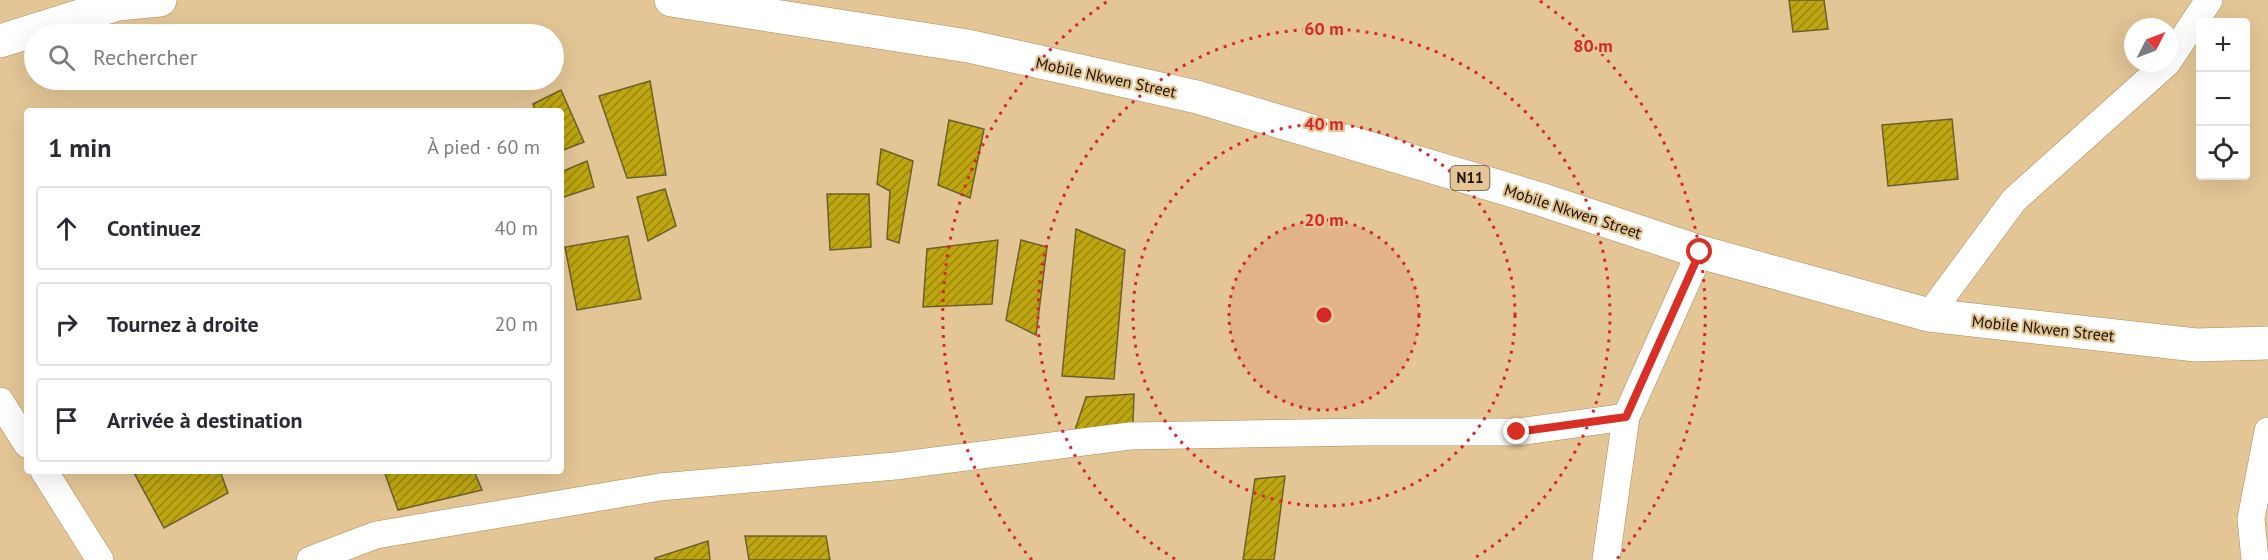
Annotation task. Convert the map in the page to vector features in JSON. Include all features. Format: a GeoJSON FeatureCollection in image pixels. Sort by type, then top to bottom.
{"type":"FeatureCollection","features":[{"type":"Feature","properties":{"kind":"highway"},"geometry":{"type":"LineString","coordinates":[[54,24],[118,4],[160,0]]}},
{"type":"Feature","properties":{"kind":"highway","name":"Mobile Nkwen Street"},"geometry":{"type":"LineString","coordinates":[[671,0],[969,46],[1197,97],[1539,199],[1700,252],[1929,315],[2196,345],[2268,343]]}},
{"type":"Feature","properties":{"kind":"highway"},"geometry":{"type":"LineString","coordinates":[[0,41],[24,33]]}},
{"type":"Feature","properties":{"kind":"street"},"geometry":{"type":"LineString","coordinates":[[2178,47],[2209,0]]}},
{"type":"Feature","properties":{"kind":"street"},"geometry":{"type":"LineString","coordinates":[[1929,315],[2014,200],[2157,72]]}},
{"type":"Feature","properties":{"kind":"street"},"geometry":{"type":"LineString","coordinates":[[1606,560],[1626,417],[1700,252]]}},
{"type":"Feature","properties":{"kind":"street"},"geometry":{"type":"LineString","coordinates":[[0,401],[24,439]]}},
{"type":"Feature","properties":{"kind":"street"},"geometry":{"type":"LineString","coordinates":[[310,560],[376,535],[660,487],[895,466],[1130,436],[1517,432],[1626,417]]}},
{"type":"Feature","properties":{"kind":"street"},"geometry":{"type":"LineString","coordinates":[[2255,560],[2251,519],[2268,431]]}},
{"type":"Feature","properties":{"kind":"street"},"geometry":{"type":"LineString","coordinates":[[46,474],[100,560]]}},
{"type":"Feature","properties":{"kind":"building"},"geometry":{"type":"Polygon","coordinates":[[[1789,0],[1824,0],[1828,29],[1793,32],[1789,0]]]}},
{"type":"Feature","properties":{"kind":"building"},"geometry":{"type":"Polygon","coordinates":[[[650,81],[666,175],[627,178],[599,96],[650,81]]]}},
{"type":"Feature","properties":{"kind":"building"},"geometry":{"type":"Polygon","coordinates":[[[561,90],[584,142],[564,150],[564,108],[534,108],[533,104],[561,90]]]}},
{"type":"Feature","properties":{"kind":"building"},"geometry":{"type":"Polygon","coordinates":[[[1952,119],[1958,179],[1888,186],[1882,125],[1952,119]]]}},
{"type":"Feature","properties":{"kind":"building"},"geometry":{"type":"Polygon","coordinates":[[[949,120],[984,129],[970,198],[938,185],[949,120]]]}},
{"type":"Feature","properties":{"kind":"building"},"geometry":{"type":"Polygon","coordinates":[[[881,149],[913,161],[899,243],[887,239],[890,191],[877,184],[881,149]]]}},
{"type":"Feature","properties":{"kind":"building"},"geometry":{"type":"Polygon","coordinates":[[[587,161],[594,187],[564,197],[564,171],[587,161]]]}},
{"type":"Feature","properties":{"kind":"building"},"geometry":{"type":"Polygon","coordinates":[[[665,189],[676,226],[648,241],[637,197],[665,189]]]}},
{"type":"Feature","properties":{"kind":"building"},"geometry":{"type":"Polygon","coordinates":[[[827,194],[869,194],[871,247],[830,250],[827,194]]]}},
{"type":"Feature","properties":{"kind":"building"},"geometry":{"type":"Polygon","coordinates":[[[1076,229],[1125,250],[1114,379],[1062,376],[1076,229]]]}},
{"type":"Feature","properties":{"kind":"building"},"geometry":{"type":"Polygon","coordinates":[[[628,236],[641,299],[577,310],[565,247],[628,236]]]}},
{"type":"Feature","properties":{"kind":"building"},"geometry":{"type":"Polygon","coordinates":[[[998,240],[992,304],[923,307],[927,249],[998,240]]]}},
{"type":"Feature","properties":{"kind":"building"},"geometry":{"type":"Polygon","coordinates":[[[1021,240],[1047,247],[1036,335],[1006,320],[1021,240]]]}},
{"type":"Feature","properties":{"kind":"building"},"geometry":{"type":"Polygon","coordinates":[[[1134,394],[1133,423],[1074,433],[1086,397],[1134,394]]]}},
{"type":"Feature","properties":{"kind":"building"},"geometry":{"type":"Polygon","coordinates":[[[135,474],[221,474],[228,493],[164,528],[135,474]]]}},
{"type":"Feature","properties":{"kind":"building"},"geometry":{"type":"Polygon","coordinates":[[[385,474],[475,474],[482,490],[398,510],[385,474]]]}},
{"type":"Feature","properties":{"kind":"building"},"geometry":{"type":"Polygon","coordinates":[[[1285,476],[1274,560],[1243,560],[1255,479],[1285,476]]]}},
{"type":"Feature","properties":{"kind":"building"},"geometry":{"type":"Polygon","coordinates":[[[745,536],[826,536],[830,560],[749,560],[745,536]]]}},
{"type":"Feature","properties":{"kind":"building"},"geometry":{"type":"Polygon","coordinates":[[[708,541],[710,560],[655,560],[655,558],[708,541]]]}},
{"type":"Feature","properties":{"kind":"route"},"geometry":{"type":"LineString","coordinates":[[1517,432],[1626,417],[1700,252]]}}]}
